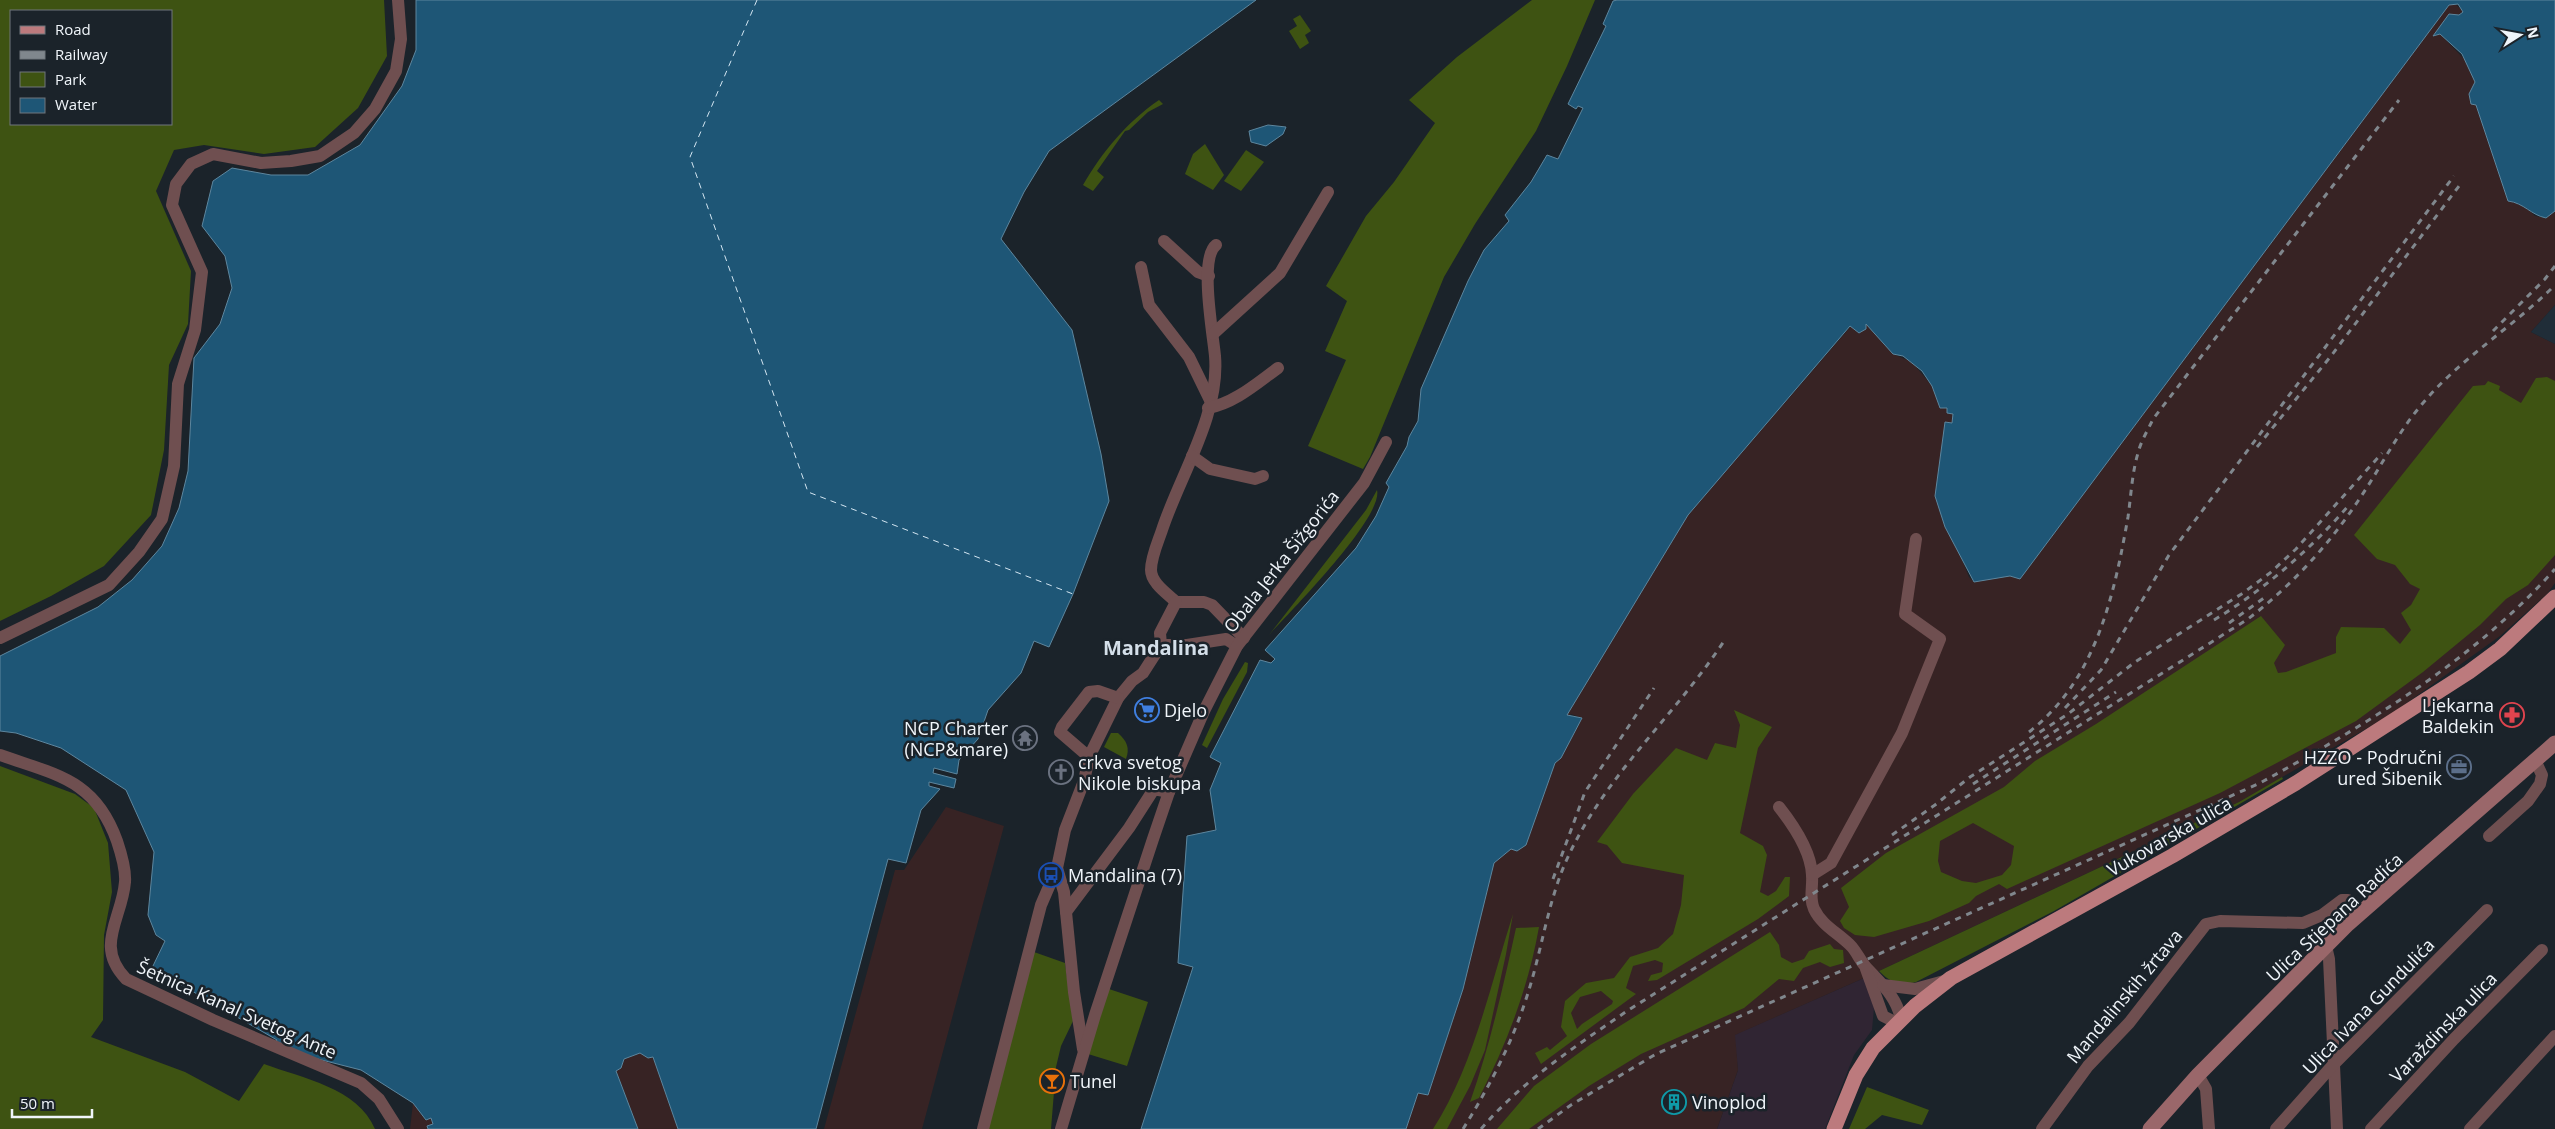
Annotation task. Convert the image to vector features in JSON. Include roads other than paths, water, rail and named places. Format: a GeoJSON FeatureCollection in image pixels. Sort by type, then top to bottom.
{"type":"FeatureCollection","features":[{"type":"Feature","properties":{"kind":"main road","name":"Vukovarska ulica"},"geometry":{"type":"LineString","coordinates":[[1834,1129],[1856,1075],[1881,1037],[1951,978],[2090,902],[2290,787],[2469,672],[2500,649],[2555,597]]}},
{"type":"Feature","properties":{"kind":"main road","name":"Ulica Stjepana Radića"},"geometry":{"type":"LineString","coordinates":[[2150,1129],[2198,1074],[2326,946],[2362,912],[2555,743]]}},
{"type":"Feature","properties":{"kind":"street"},"geometry":{"type":"LineString","coordinates":[[0,638],[109,585],[139,552],[162,519],[174,466],[178,384],[196,330],[202,272],[172,204],[176,184],[191,164],[213,154],[261,163],[292,161],[320,156],[354,133],[375,109],[396,71],[401,39],[398,0]]}},
{"type":"Feature","properties":{"kind":"street"},"geometry":{"type":"LineString","coordinates":[[1213,334],[1280,273],[1328,192]]}},
{"type":"Feature","properties":{"kind":"street"},"geometry":{"type":"LineString","coordinates":[[1164,241],[1198,272],[1209,276]]}},
{"type":"Feature","properties":{"kind":"street"},"geometry":{"type":"LineString","coordinates":[[1216,244],[1212,248],[1209,262],[1210,313],[1215,382],[1204,427],[1166,518],[1151,571],[1154,580],[1176,602],[1204,602],[1212,605],[1241,642]]}},
{"type":"Feature","properties":{"kind":"street"},"geometry":{"type":"LineString","coordinates":[[1141,267],[1149,305],[1189,358],[1209,404]]}},
{"type":"Feature","properties":{"kind":"street"},"geometry":{"type":"LineString","coordinates":[[1209,404],[1221,406],[1278,368]]}},
{"type":"Feature","properties":{"kind":"street","name":"Obala Jerka Šižgorića"},"geometry":{"type":"LineString","coordinates":[[1062,1129],[1083,1053],[1169,792],[1204,711],[1241,642],[1364,483],[1386,442]]}},
{"type":"Feature","properties":{"kind":"street"},"geometry":{"type":"LineString","coordinates":[[1192,456],[1210,470],[1256,479],[1263,476]]}},
{"type":"Feature","properties":{"kind":"street"},"geometry":{"type":"LineString","coordinates":[[1812,875],[1831,863],[1902,734],[1940,639],[1905,614],[1916,540]]}},
{"type":"Feature","properties":{"kind":"street"},"geometry":{"type":"LineString","coordinates":[[983,1129],[1041,905],[1057,868],[1066,830],[1084,781],[1088,757],[1118,698],[1132,680],[1142,673],[1161,645],[1160,633],[1176,602]]}},
{"type":"Feature","properties":{"kind":"street"},"geometry":{"type":"LineString","coordinates":[[1161,645],[1187,645],[1226,639],[1241,642]]}},
{"type":"Feature","properties":{"kind":"street"},"geometry":{"type":"LineString","coordinates":[[1088,757],[1060,732],[1062,727],[1089,692],[1098,690],[1118,698]]}},
{"type":"Feature","properties":{"kind":"street","name":"Šetnica Kanal Svetog Ante"},"geometry":{"type":"LineString","coordinates":[[0,755],[59,776],[91,794],[109,819],[121,852],[126,882],[113,928],[110,955],[117,970],[126,979],[213,1020],[361,1083],[379,1099],[391,1114],[398,1129]]}},
{"type":"Feature","properties":{"kind":"street"},"geometry":{"type":"LineString","coordinates":[[2489,836],[2537,790],[2542,775],[2535,760]]}},
{"type":"Feature","properties":{"kind":"street"},"geometry":{"type":"LineString","coordinates":[[1066,912],[1129,828],[1154,789],[1169,792]]}},
{"type":"Feature","properties":{"kind":"street"},"geometry":{"type":"LineString","coordinates":[[1779,807],[1794,826],[1806,852],[1812,875],[1810,887],[1814,909],[1823,922],[1852,947],[1883,985],[1894,1000],[1899,1021]]}},
{"type":"Feature","properties":{"kind":"street"},"geometry":{"type":"LineString","coordinates":[[1057,868],[1064,892],[1083,1053]]}},
{"type":"Feature","properties":{"kind":"street","name":"Mandalinskih žrtava"},"geometry":{"type":"LineString","coordinates":[[2042,1129],[2088,1066],[2129,1024],[2206,924],[2220,921],[2303,922],[2322,915],[2342,900],[2348,900],[2362,912]]}},
{"type":"Feature","properties":{"kind":"street","name":"Ulica Ivana Gundulića"},"geometry":{"type":"LineString","coordinates":[[2276,1129],[2332,1066],[2487,910]]}},
{"type":"Feature","properties":{"kind":"street"},"geometry":{"type":"LineString","coordinates":[[2326,946],[2329,959],[2332,1066],[2337,1129]]}},
{"type":"Feature","properties":{"kind":"street","name":"Varaždinska ulica"},"geometry":{"type":"LineString","coordinates":[[2371,1129],[2454,1039],[2542,950]]}},
{"type":"Feature","properties":{"kind":"street"},"geometry":{"type":"LineString","coordinates":[[1866,966],[1883,1016],[1899,1021]]}},
{"type":"Feature","properties":{"kind":"street"},"geometry":{"type":"LineString","coordinates":[[1883,985],[1915,989],[1951,978]]}},
{"type":"Feature","properties":{"kind":"street"},"geometry":{"type":"LineString","coordinates":[[2470,1129],[2555,1036]]}},
{"type":"Feature","properties":{"kind":"street"},"geometry":{"type":"LineString","coordinates":[[2198,1074],[2206,1089],[2209,1129]]}},
{"type":"Feature","properties":{"kind":"water"},"geometry":{"type":"Polygon","coordinates":[[[416,0],[1256,0],[1049,151],[1024,192],[1001,239],[1072,330],[1101,454],[1109,501],[1073,594],[1049,647],[1034,641],[1021,673],[988,710],[978,739],[959,760],[957,774],[934,768],[933,773],[956,779],[954,788],[929,782],[929,786],[940,789],[921,810],[906,863],[888,859],[816,1129],[678,1129],[653,1057],[648,1058],[640,1053],[624,1059],[621,1068],[616,1071],[638,1129],[428,1129],[427,1126],[433,1124],[431,1118],[426,1120],[413,1103],[361,1070],[306,1056],[275,1043],[277,1040],[152,968],[165,941],[156,935],[148,915],[154,852],[126,790],[61,748],[16,733],[0,731],[0,656],[98,607],[132,580],[162,546],[179,508],[188,471],[194,358],[220,324],[232,288],[225,256],[202,226],[213,181],[232,168],[271,175],[308,175],[360,145],[402,86],[416,50],[416,0]]]}},
{"type":"Feature","properties":{"kind":"water"},"geometry":{"type":"Polygon","coordinates":[[[2555,0],[2555,211],[2546,218],[2519,204],[2508,201],[2476,105],[2471,104],[2469,94],[2475,82],[2462,54],[2440,34],[2433,36],[2449,14],[2459,15],[2463,12],[2458,4],[2449,5],[2020,579],[2010,576],[1974,582],[1945,527],[1935,496],[1945,422],[1952,423],[1953,414],[1947,413],[1947,408],[1940,408],[1932,386],[1922,371],[1903,356],[1893,354],[1866,324],[1866,329],[1859,333],[1850,326],[1688,515],[1567,715],[1582,718],[1561,758],[1555,763],[1526,845],[1517,851],[1511,849],[1494,863],[1463,989],[1428,1095],[1418,1093],[1406,1129],[1141,1129],[1193,967],[1178,963],[1187,836],[1216,830],[1210,790],[1221,763],[1210,757],[1260,660],[1271,663],[1275,659],[1265,650],[1356,548],[1376,516],[1389,487],[1386,483],[1407,446],[1409,437],[1418,421],[1421,389],[1468,281],[1484,250],[1509,221],[1505,215],[1531,182],[1547,155],[1558,159],[1583,108],[1578,106],[1576,109],[1568,104],[1606,26],[1603,24],[1613,1],[2555,0]]]}},
{"type":"Feature","properties":{"kind":"water"},"geometry":{"type":"Polygon","coordinates":[[[1268,125],[1286,127],[1283,134],[1266,146],[1251,142],[1249,131],[1268,125]]]}},
{"type":"Feature","properties":{"kind":"railway"},"geometry":{"type":"LineString","coordinates":[[2029,732],[2052,711],[2071,688],[2086,662],[2098,635],[2116,577],[2128,517],[2136,461],[2141,444],[2153,419],[2399,100]]}},
{"type":"Feature","properties":{"kind":"railway"},"geometry":{"type":"LineString","coordinates":[[2065,708],[2101,670],[2169,555],[2454,176]]}},
{"type":"Feature","properties":{"kind":"railway"},"geometry":{"type":"LineString","coordinates":[[2257,447],[2331,356],[2462,182]]}},
{"type":"Feature","properties":{"kind":"railway"},"geometry":{"type":"LineString","coordinates":[[2493,331],[2545,279],[2555,266]]}},
{"type":"Feature","properties":{"kind":"railway"},"geometry":{"type":"LineString","coordinates":[[1481,1129],[1514,1095],[1550,1065],[1627,1011],[2248,619],[2294,579],[2334,534],[2366,489],[2405,426],[2423,403],[2454,371],[2555,285]]}},
{"type":"Feature","properties":{"kind":"railway"},"geometry":{"type":"LineString","coordinates":[[1892,835],[1935,805],[1970,777],[2068,714],[2135,662],[2243,593],[2270,573],[2296,549],[2382,453]]}},
{"type":"Feature","properties":{"kind":"railway"},"geometry":{"type":"LineString","coordinates":[[2214,620],[2286,568],[2350,504]]}},
{"type":"Feature","properties":{"kind":"railway"},"geometry":{"type":"LineString","coordinates":[[1538,1129],[1571,1105],[1656,1054],[2260,783],[2300,761],[2379,714],[2454,661],[2490,633],[2555,569]]}},
{"type":"Feature","properties":{"kind":"railway"},"geometry":{"type":"LineString","coordinates":[[2229,623],[2264,598]]}},
{"type":"Feature","properties":{"kind":"railway"},"geometry":{"type":"LineString","coordinates":[[1463,1129],[1508,1046],[1533,976],[1560,875],[1583,829],[1620,773],[1684,695],[1724,641]]}},
{"type":"Feature","properties":{"kind":"railway"},"geometry":{"type":"LineString","coordinates":[[1553,879],[1585,792],[1654,688]]}},
{"type":"Feature","properties":{"kind":"railway"},"geometry":{"type":"LineString","coordinates":[[1973,784],[2116,692]]}},
{"type":"Feature","properties":{"kind":"place","name":"Djelo"},"geometry":{"type":"Point","coordinates":[1147,710]}},
{"type":"Feature","properties":{"kind":"place","name":"Ljekarna Baldekin"},"geometry":{"type":"Point","coordinates":[2512,715]}},
{"type":"Feature","properties":{"kind":"place","name":"NCP Charter (NCP&mare)"},"geometry":{"type":"Point","coordinates":[1025,738]}},
{"type":"Feature","properties":{"kind":"place","name":"HZZO - Područni ured Šibenik"},"geometry":{"type":"Point","coordinates":[2459,767]}},
{"type":"Feature","properties":{"kind":"place","name":"crkva svetog Nikole biskupa"},"geometry":{"type":"Point","coordinates":[1061,772]}},
{"type":"Feature","properties":{"kind":"place","name":"Mandalina (7)"},"geometry":{"type":"Point","coordinates":[1051,875]}},
{"type":"Feature","properties":{"kind":"place","name":"Tunel"},"geometry":{"type":"Point","coordinates":[1052,1081]}},
{"type":"Feature","properties":{"kind":"place","name":"Vinoplod"},"geometry":{"type":"Point","coordinates":[1674,1102]}},
{"type":"Feature","properties":{"kind":"district","name":"Mandalina"},"geometry":{"type":"Point","coordinates":[1156,647]}}]}
